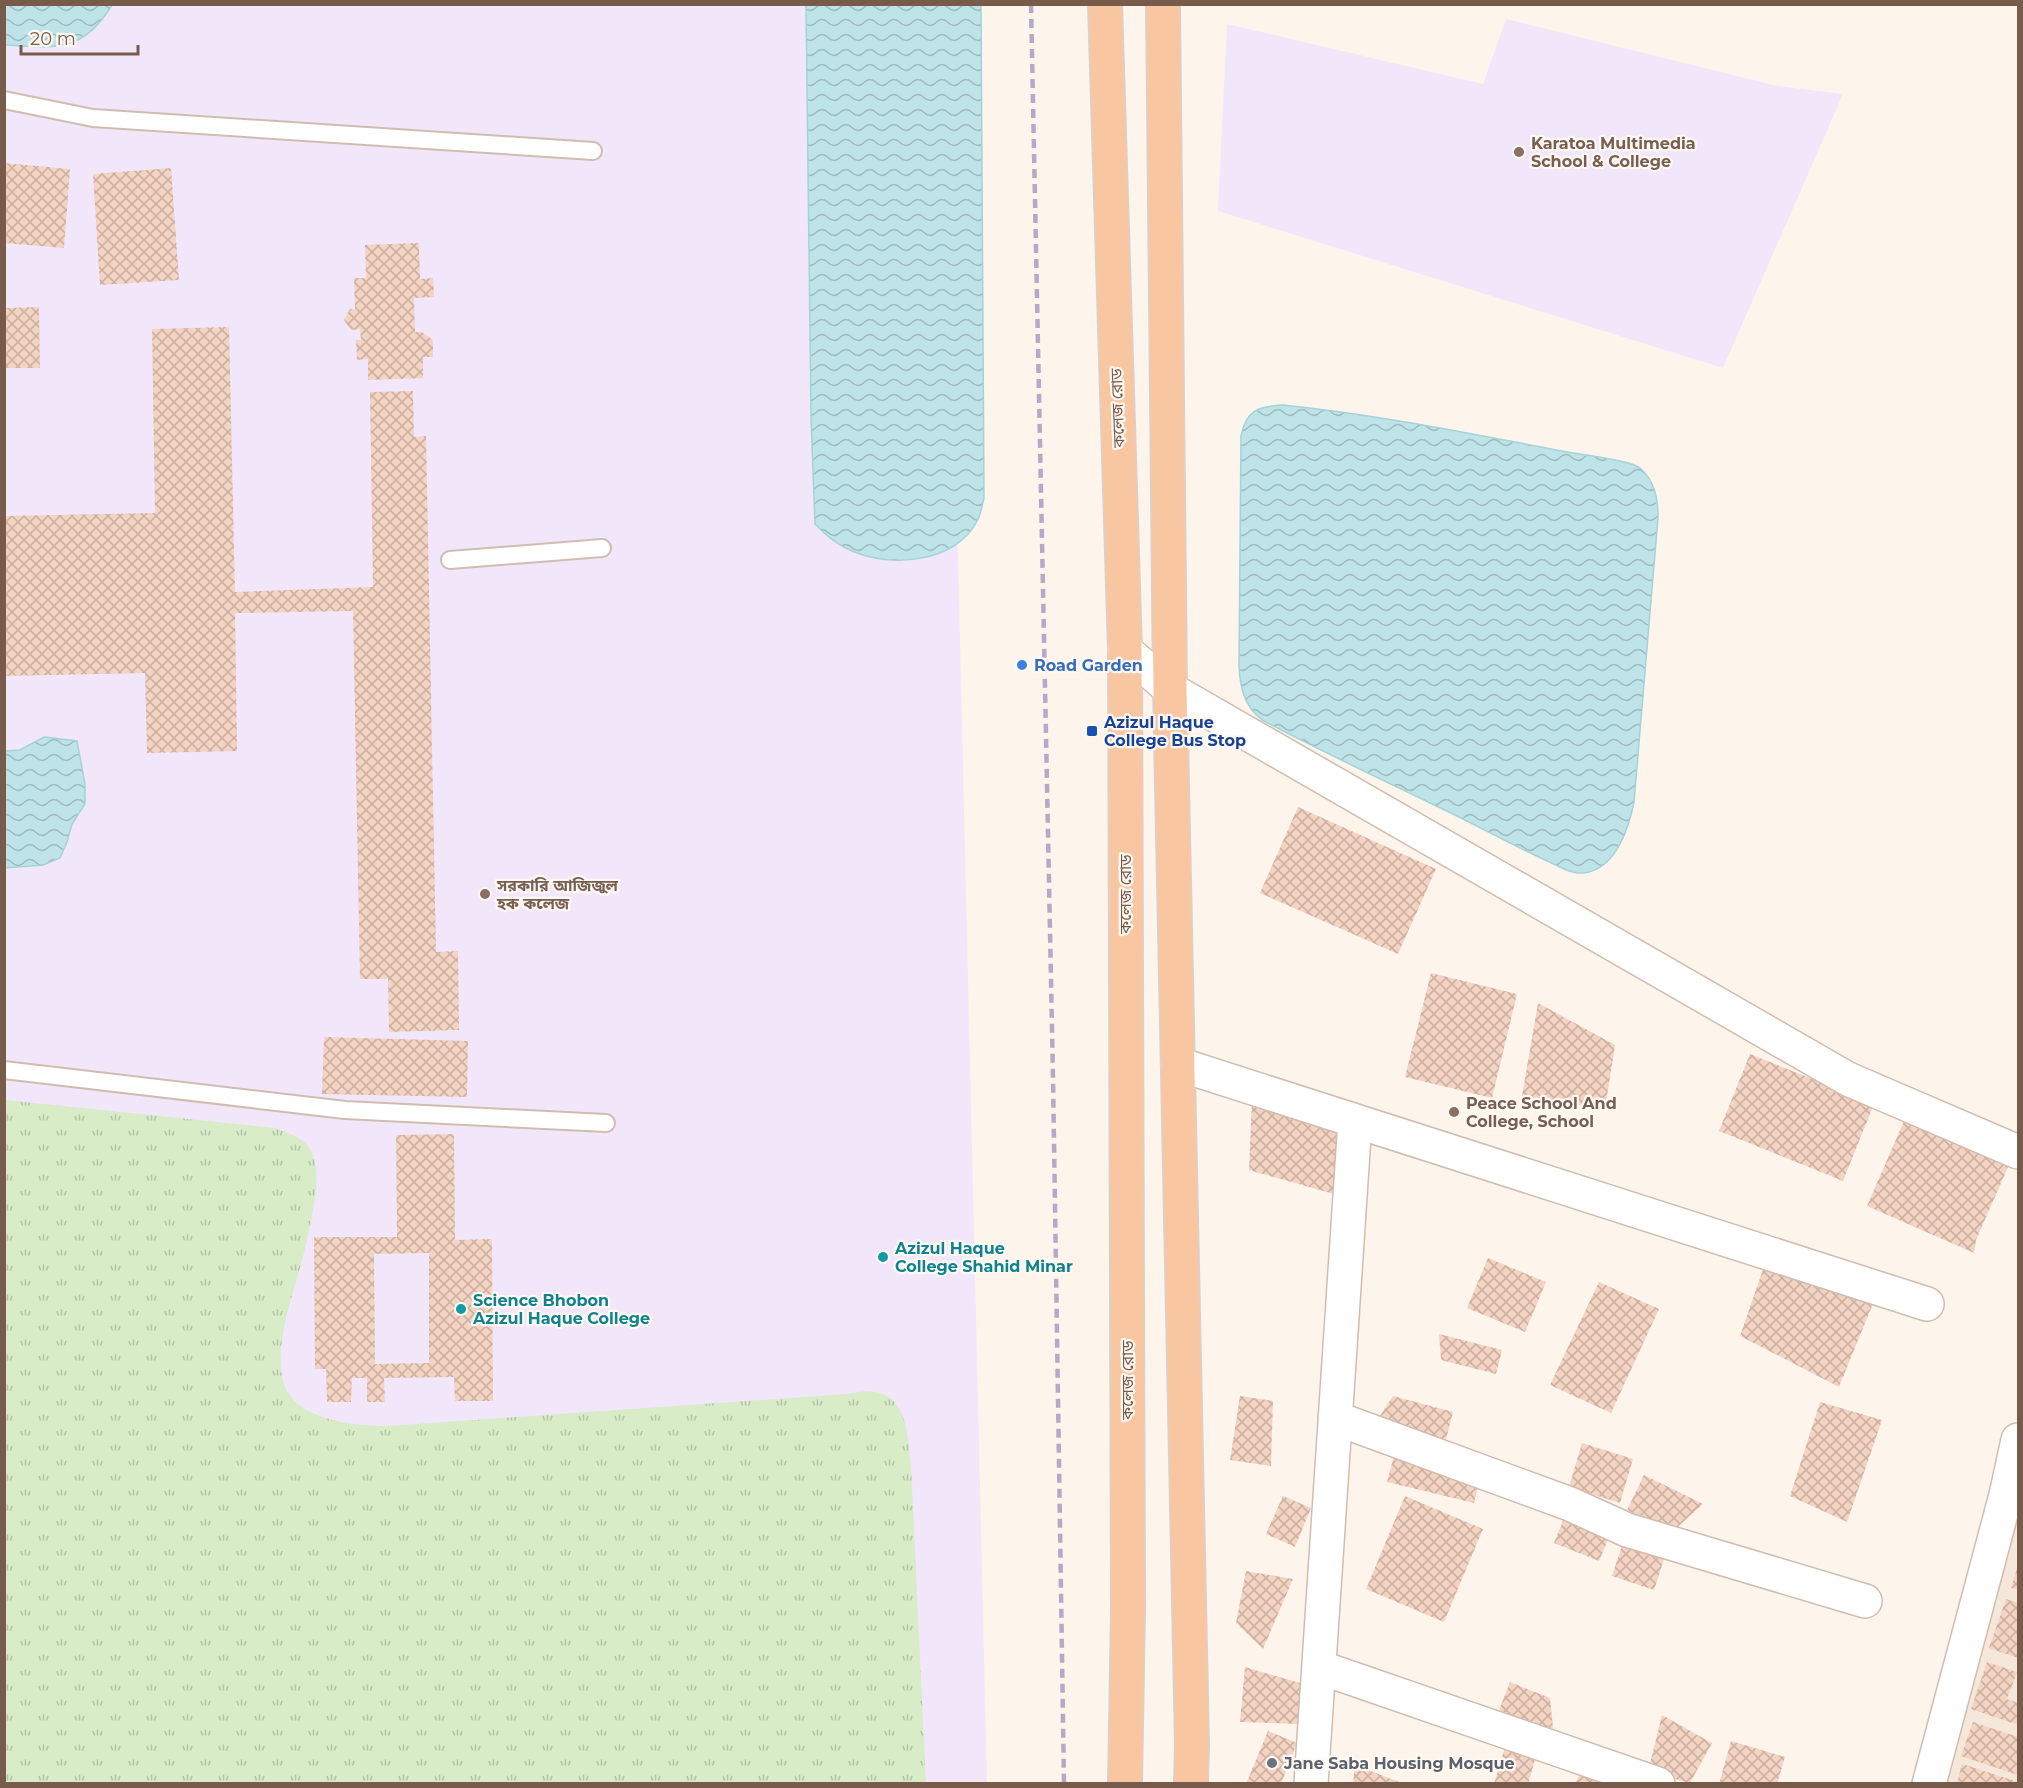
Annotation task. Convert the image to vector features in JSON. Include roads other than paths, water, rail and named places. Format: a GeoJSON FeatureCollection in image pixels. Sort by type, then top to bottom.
{"type":"FeatureCollection","features":[{"type":"Feature","properties":{"kind":"highway","name":"কলেজ রোড"},"geometry":{"type":"LineString","coordinates":[[1105,4],[1125,650],[1128,1597],[1125,1784]]}},
{"type":"Feature","properties":{"kind":"highway"},"geometry":{"type":"LineString","coordinates":[[1163,4],[1170,689],[1191,1784]]}},
{"type":"Feature","properties":{"kind":"street"},"geometry":{"type":"LineString","coordinates":[[1125,650],[1170,689],[1848,1079],[2019,1152]]}},
{"type":"Feature","properties":{"kind":"street"},"geometry":{"type":"LineString","coordinates":[[1178,1065],[1927,1304]]}},
{"type":"Feature","properties":{"kind":"street"},"geometry":{"type":"LineString","coordinates":[[1311,1784],[1355,1121]]}},
{"type":"Feature","properties":{"kind":"street"},"geometry":{"type":"LineString","coordinates":[[1335,1418],[1570,1504],[1627,1530],[1865,1601]]}},
{"type":"Feature","properties":{"kind":"street"},"geometry":{"type":"LineString","coordinates":[[1929,1784],[2012,1498],[2019,1440]]}},
{"type":"Feature","properties":{"kind":"street"},"geometry":{"type":"LineString","coordinates":[[1319,1667],[1658,1784]]}},
{"type":"Feature","properties":{"kind":"lane"},"geometry":{"type":"LineString","coordinates":[[4,100],[93,118],[593,151]]}},
{"type":"Feature","properties":{"kind":"lane"},"geometry":{"type":"LineString","coordinates":[[450,560],[602,548]]}},
{"type":"Feature","properties":{"kind":"lane"},"geometry":{"type":"LineString","coordinates":[[4,1070],[345,1110],[606,1123]]}},
{"type":"Feature","properties":{"kind":"water"},"geometry":{"type":"Polygon","coordinates":[[[4,5],[112,5],[101,21],[79,40],[39,47],[5,45],[4,5]]]}},
{"type":"Feature","properties":{"kind":"water"},"geometry":{"type":"Polygon","coordinates":[[[806,5],[981,5],[984,498],[978,518],[967,535],[954,546],[921,558],[885,559],[852,551],[837,543],[815,524],[811,418],[806,5]]]}},
{"type":"Feature","properties":{"kind":"water"},"geometry":{"type":"Polygon","coordinates":[[[1283,405],[1393,420],[1608,459],[1635,465],[1645,473],[1656,497],[1658,518],[1634,802],[1620,844],[1607,862],[1599,868],[1581,873],[1561,868],[1283,731],[1262,720],[1251,709],[1242,689],[1239,666],[1241,436],[1246,420],[1255,411],[1260,408],[1283,405]]]}},
{"type":"Feature","properties":{"kind":"water"},"geometry":{"type":"Polygon","coordinates":[[[44,737],[77,741],[85,784],[85,804],[72,824],[60,858],[43,865],[5,868],[5,751],[20,750],[44,737]]]}},
{"type":"Feature","properties":{"kind":"railway"},"geometry":{"type":"LineString","coordinates":[[1031,4],[1053,1077],[1064,1784]]}},
{"type":"Feature","properties":{"kind":"place","name":"Karatoa Multimedia School & College"},"geometry":{"type":"Point","coordinates":[1519,152]}},
{"type":"Feature","properties":{"kind":"place","name":"Road Garden"},"geometry":{"type":"Point","coordinates":[1022,665]}},
{"type":"Feature","properties":{"kind":"place","name":"Azizul Haque College Bus Stop"},"geometry":{"type":"Point","coordinates":[1092,731]}},
{"type":"Feature","properties":{"kind":"place","name":"সরকারি আজিজুল হক কলেজ"},"geometry":{"type":"Point","coordinates":[485,894]}},
{"type":"Feature","properties":{"kind":"place","name":"Peace School And College, School"},"geometry":{"type":"Point","coordinates":[1454,1112]}},
{"type":"Feature","properties":{"kind":"place","name":"Azizul Haque College Shahid Minar"},"geometry":{"type":"Point","coordinates":[883,1257]}},
{"type":"Feature","properties":{"kind":"place","name":"Science Bhobon Azizul Haque College"},"geometry":{"type":"Point","coordinates":[461,1309]}},
{"type":"Feature","properties":{"kind":"place","name":"Jane Saba Housing Mosque"},"geometry":{"type":"Point","coordinates":[1272,1763]}}]}
